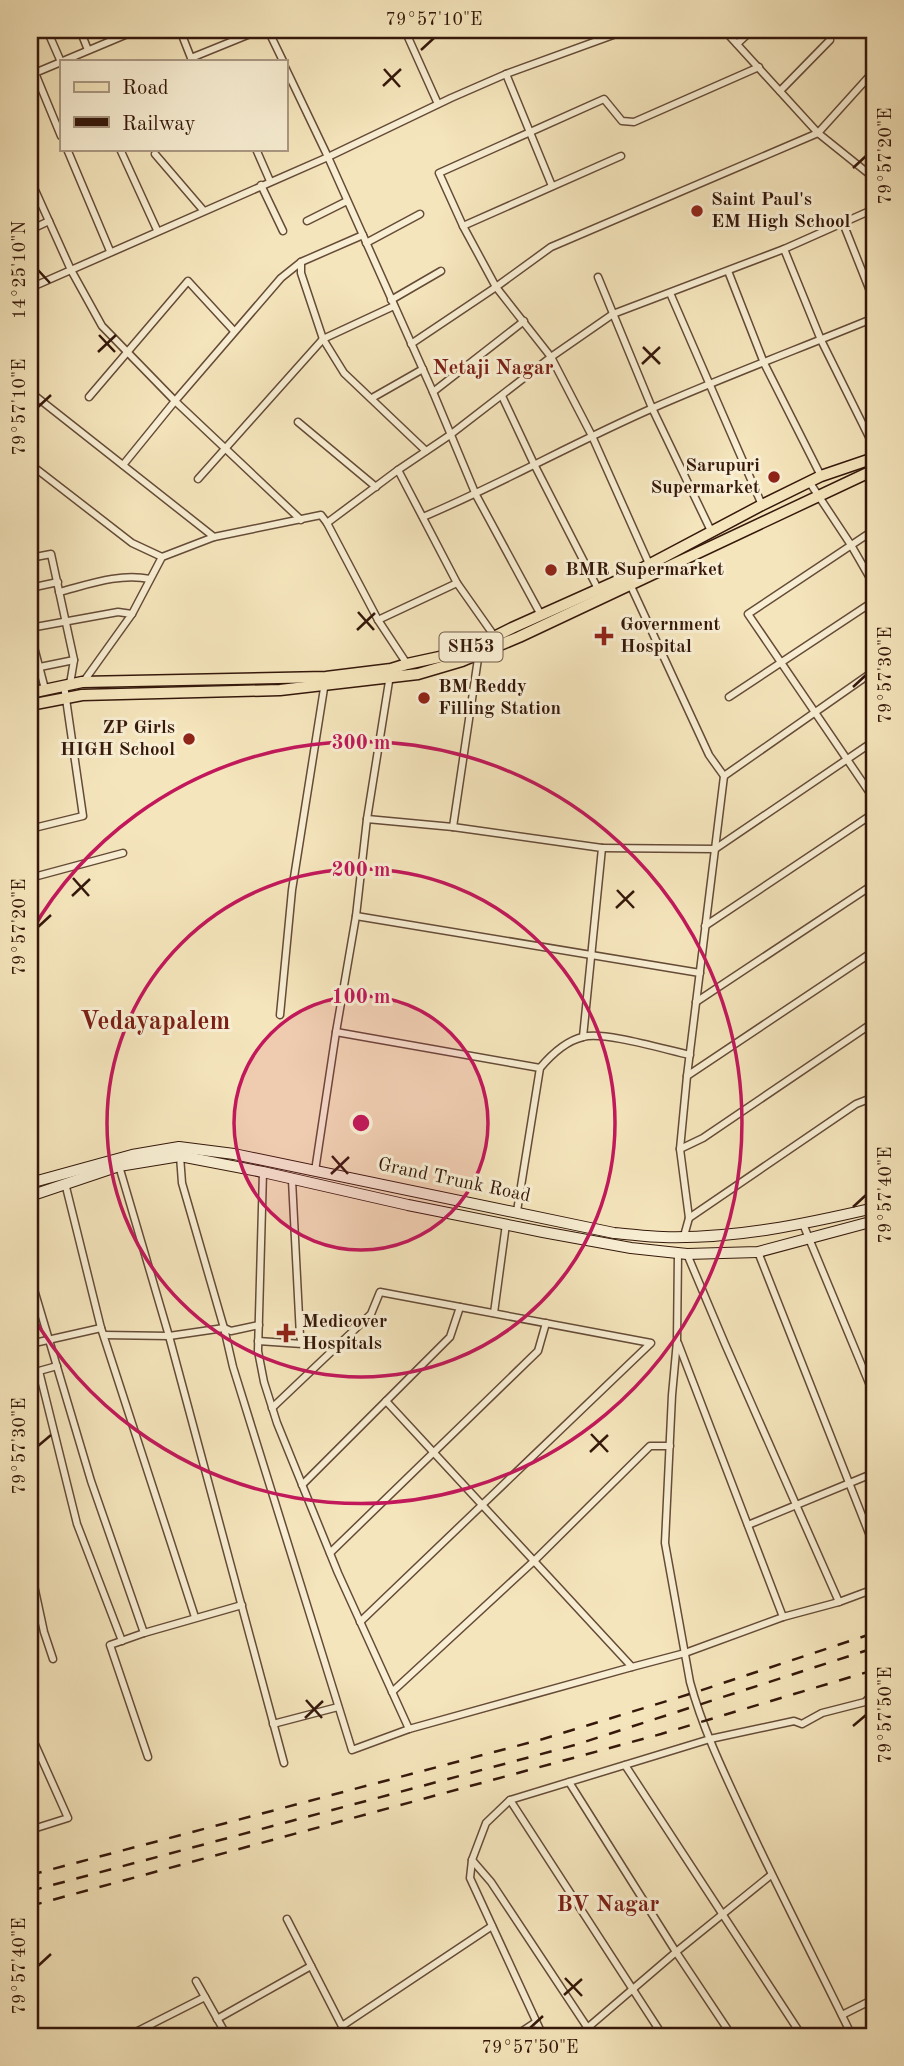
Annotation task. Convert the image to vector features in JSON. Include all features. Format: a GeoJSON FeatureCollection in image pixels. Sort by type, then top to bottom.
{"type":"FeatureCollection","features":[{"type":"Feature","properties":{"kind":"main road","name":"SH53"},"geometry":{"type":"LineString","coordinates":[[30,705],[82,695],[280,690],[390,673],[418,674],[462,661],[495,638],[541,615],[598,589],[628,581],[650,566],[762,505],[821,476],[874,458]]}},
{"type":"Feature","properties":{"kind":"main road","name":"SH53"},"geometry":{"type":"LineString","coordinates":[[390,673],[407,664],[480,649],[874,470]]}},
{"type":"Feature","properties":{"kind":"main road","name":"SH53"},"geometry":{"type":"LineString","coordinates":[[30,693],[82,682],[325,681]]}},
{"type":"Feature","properties":{"kind":"main road","name":"Grand Trunk Road"},"geometry":{"type":"LineString","coordinates":[[30,1183],[64,1179],[132,1155],[179,1147],[234,1154],[614,1233],[663,1237],[715,1236],[803,1224],[874,1208]]}},
{"type":"Feature","properties":{"kind":"main road"},"geometry":{"type":"LineString","coordinates":[[30,1196],[64,1179],[180,1156],[502,1224],[631,1248],[682,1254],[758,1252],[874,1221]]}},
{"type":"Feature","properties":{"kind":"main road"},"geometry":{"type":"LineString","coordinates":[[499,1208],[502,1224]]}},
{"type":"Feature","properties":{"kind":"main road"},"geometry":{"type":"LineString","coordinates":[[526,1228],[528,1214]]}},
{"type":"Feature","properties":{"kind":"main road"},"geometry":{"type":"LineString","coordinates":[[715,1236],[716,1253]]}},
{"type":"Feature","properties":{"kind":"main road"},"geometry":{"type":"LineString","coordinates":[[663,1237],[663,1252]]}},
{"type":"Feature","properties":{"kind":"street"},"geometry":{"type":"LineString","coordinates":[[47,30],[61,60]]}},
{"type":"Feature","properties":{"kind":"street"},"geometry":{"type":"LineString","coordinates":[[80,30],[88,50]]}},
{"type":"Feature","properties":{"kind":"street"},"geometry":{"type":"LineString","coordinates":[[110,30],[114,39]]}},
{"type":"Feature","properties":{"kind":"street"},"geometry":{"type":"LineString","coordinates":[[78,59],[88,50],[137,30]]}},
{"type":"Feature","properties":{"kind":"street"},"geometry":{"type":"LineString","coordinates":[[180,30],[191,58],[260,30]]}},
{"type":"Feature","properties":{"kind":"street"},"geometry":{"type":"LineString","coordinates":[[268,30],[283,60]]}},
{"type":"Feature","properties":{"kind":"street"},"geometry":{"type":"LineString","coordinates":[[30,288],[328,157],[506,74],[627,30]]}},
{"type":"Feature","properties":{"kind":"street"},"geometry":{"type":"LineString","coordinates":[[724,30],[818,133],[874,178]]}},
{"type":"Feature","properties":{"kind":"street"},"geometry":{"type":"LineString","coordinates":[[737,44],[752,30]]}},
{"type":"Feature","properties":{"kind":"street"},"geometry":{"type":"LineString","coordinates":[[407,34],[438,104]]}},
{"type":"Feature","properties":{"kind":"street"},"geometry":{"type":"LineString","coordinates":[[780,91],[830,40]]}},
{"type":"Feature","properties":{"kind":"street"},"geometry":{"type":"LineString","coordinates":[[60,63],[31,74],[60,134]]}},
{"type":"Feature","properties":{"kind":"street"},"geometry":{"type":"LineString","coordinates":[[650,566],[592,436],[551,357],[496,287],[463,226],[439,173],[604,99],[622,121],[634,122],[759,68]]}},
{"type":"Feature","properties":{"kind":"street"},"geometry":{"type":"LineString","coordinates":[[411,344],[551,247],[818,133],[874,71]]}},
{"type":"Feature","properties":{"kind":"street"},"geometry":{"type":"LineString","coordinates":[[287,73],[348,201],[476,495],[541,615]]}},
{"type":"Feature","properties":{"kind":"street"},"geometry":{"type":"LineString","coordinates":[[506,74],[552,186]]}},
{"type":"Feature","properties":{"kind":"street"},"geometry":{"type":"LineString","coordinates":[[866,81],[874,89]]}},
{"type":"Feature","properties":{"kind":"street"},"geometry":{"type":"LineString","coordinates":[[67,150],[110,251]]}},
{"type":"Feature","properties":{"kind":"street"},"geometry":{"type":"LineString","coordinates":[[120,150],[157,230]]}},
{"type":"Feature","properties":{"kind":"street"},"geometry":{"type":"LineString","coordinates":[[256,150],[270,181]]}},
{"type":"Feature","properties":{"kind":"street"},"geometry":{"type":"LineString","coordinates":[[155,154],[203,210]]}},
{"type":"Feature","properties":{"kind":"street"},"geometry":{"type":"LineString","coordinates":[[463,226],[621,156]]}},
{"type":"Feature","properties":{"kind":"street"},"geometry":{"type":"LineString","coordinates":[[30,179],[71,270],[102,326],[175,401],[301,520]]}},
{"type":"Feature","properties":{"kind":"street"},"geometry":{"type":"LineString","coordinates":[[261,186],[283,231]]}},
{"type":"Feature","properties":{"kind":"street"},"geometry":{"type":"LineString","coordinates":[[307,220],[348,201]]}},
{"type":"Feature","properties":{"kind":"street"},"geometry":{"type":"LineString","coordinates":[[327,523],[613,314],[784,249],[874,209]]}},
{"type":"Feature","properties":{"kind":"street"},"geometry":{"type":"LineString","coordinates":[[123,465],[281,278],[301,262],[364,239],[420,214]]}},
{"type":"Feature","properties":{"kind":"street"},"geometry":{"type":"LineString","coordinates":[[30,230],[49,221]]}},
{"type":"Feature","properties":{"kind":"street"},"geometry":{"type":"LineString","coordinates":[[843,222],[874,301]]}},
{"type":"Feature","properties":{"kind":"street"},"geometry":{"type":"LineString","coordinates":[[784,249],[821,340],[874,447]]}},
{"type":"Feature","properties":{"kind":"street"},"geometry":{"type":"LineString","coordinates":[[301,262],[301,273],[323,339],[344,373],[426,451]]}},
{"type":"Feature","properties":{"kind":"street"},"geometry":{"type":"LineString","coordinates":[[198,479],[323,339],[393,303],[441,271]]}},
{"type":"Feature","properties":{"kind":"street"},"geometry":{"type":"LineString","coordinates":[[728,271],[764,363],[821,476]]}},
{"type":"Feature","properties":{"kind":"street"},"geometry":{"type":"LineString","coordinates":[[598,277],[652,408],[712,533]]}},
{"type":"Feature","properties":{"kind":"street"},"geometry":{"type":"LineString","coordinates":[[89,397],[188,281],[234,331]]}},
{"type":"Feature","properties":{"kind":"street"},"geometry":{"type":"LineString","coordinates":[[670,293],[762,505]]}},
{"type":"Feature","properties":{"kind":"street"},"geometry":{"type":"LineString","coordinates":[[423,517],[476,495],[652,408],[874,318]]}},
{"type":"Feature","properties":{"kind":"street"},"geometry":{"type":"LineString","coordinates":[[433,392],[524,321]]}},
{"type":"Feature","properties":{"kind":"street"},"geometry":{"type":"LineString","coordinates":[[372,398],[423,369]]}},
{"type":"Feature","properties":{"kind":"street"},"geometry":{"type":"LineString","coordinates":[[30,398],[34,395],[215,537]]}},
{"type":"Feature","properties":{"kind":"street"},"geometry":{"type":"LineString","coordinates":[[502,396],[598,589]]}},
{"type":"Feature","properties":{"kind":"street"},"geometry":{"type":"LineString","coordinates":[[298,422],[376,487]]}},
{"type":"Feature","properties":{"kind":"street"},"geometry":{"type":"LineString","coordinates":[[30,464],[132,543],[162,557]]}},
{"type":"Feature","properties":{"kind":"street"},"geometry":{"type":"LineString","coordinates":[[398,470],[457,583],[495,638]]}},
{"type":"Feature","properties":{"kind":"street"},"geometry":{"type":"LineString","coordinates":[[810,483],[874,585]]}},
{"type":"Feature","properties":{"kind":"street"},"geometry":{"type":"LineString","coordinates":[[82,682],[132,614],[162,557],[215,537],[321,515],[378,620],[407,664]]}},
{"type":"Feature","properties":{"kind":"street"},"geometry":{"type":"LineString","coordinates":[[874,530],[748,614],[874,799]]}},
{"type":"Feature","properties":{"kind":"street"},"geometry":{"type":"LineString","coordinates":[[30,558],[51,554],[58,582],[74,660],[66,698],[83,816],[32,829],[30,735]]}},
{"type":"Feature","properties":{"kind":"street"},"geometry":{"type":"LineString","coordinates":[[59,592],[123,576],[150,579]]}},
{"type":"Feature","properties":{"kind":"street"},"geometry":{"type":"LineString","coordinates":[[628,581],[709,755],[723,776],[680,1149],[689,1218],[684,1236]]}},
{"type":"Feature","properties":{"kind":"street"},"geometry":{"type":"LineString","coordinates":[[30,588],[58,582]]}},
{"type":"Feature","properties":{"kind":"street"},"geometry":{"type":"LineString","coordinates":[[378,620],[457,583]]}},
{"type":"Feature","properties":{"kind":"street"},"geometry":{"type":"LineString","coordinates":[[729,697],[874,601]]}},
{"type":"Feature","properties":{"kind":"street"},"geometry":{"type":"LineString","coordinates":[[45,689],[30,630],[118,612],[132,614]]}},
{"type":"Feature","properties":{"kind":"street"},"geometry":{"type":"LineString","coordinates":[[453,827],[480,649]]}},
{"type":"Feature","properties":{"kind":"street"},"geometry":{"type":"LineString","coordinates":[[30,668],[74,660]]}},
{"type":"Feature","properties":{"kind":"street"},"geometry":{"type":"LineString","coordinates":[[723,776],[874,671]]}},
{"type":"Feature","properties":{"kind":"street"},"geometry":{"type":"LineString","coordinates":[[316,1171],[390,673]]}},
{"type":"Feature","properties":{"kind":"street"},"geometry":{"type":"LineString","coordinates":[[280,1015],[292,890],[325,681]]}},
{"type":"Feature","properties":{"kind":"street"},"geometry":{"type":"LineString","coordinates":[[367,818],[453,827],[602,849],[715,849],[874,741]]}},
{"type":"Feature","properties":{"kind":"street"},"geometry":{"type":"LineString","coordinates":[[705,926],[874,813]]}},
{"type":"Feature","properties":{"kind":"street"},"geometry":{"type":"LineString","coordinates":[[583,1037],[602,849]]}},
{"type":"Feature","properties":{"kind":"street"},"geometry":{"type":"LineString","coordinates":[[30,878],[123,853]]}},
{"type":"Feature","properties":{"kind":"street"},"geometry":{"type":"LineString","coordinates":[[696,1002],[874,884]]}},
{"type":"Feature","properties":{"kind":"street"},"geometry":{"type":"LineString","coordinates":[[356,916],[700,973]]}},
{"type":"Feature","properties":{"kind":"street"},"geometry":{"type":"LineString","coordinates":[[687,1076],[874,951]]}},
{"type":"Feature","properties":{"kind":"street"},"geometry":{"type":"LineString","coordinates":[[680,1149],[703,1138],[874,1022]]}},
{"type":"Feature","properties":{"kind":"street"},"geometry":{"type":"LineString","coordinates":[[335,1032],[540,1068]]}},
{"type":"Feature","properties":{"kind":"street"},"geometry":{"type":"LineString","coordinates":[[517,1212],[540,1068],[553,1052],[583,1037],[605,1036],[690,1055]]}},
{"type":"Feature","properties":{"kind":"street"},"geometry":{"type":"LineString","coordinates":[[689,1218],[856,1104],[874,1097]]}},
{"type":"Feature","properties":{"kind":"street"},"geometry":{"type":"LineString","coordinates":[[180,1156],[182,1183],[233,1367],[352,1750],[409,1729],[685,1653],[783,1617],[839,1602],[874,1589]]}},
{"type":"Feature","properties":{"kind":"street"},"geometry":{"type":"LineString","coordinates":[[120,1166],[169,1336],[284,1763]]}},
{"type":"Feature","properties":{"kind":"street"},"geometry":{"type":"LineString","coordinates":[[263,1172],[258,1351],[264,1382],[330,1553],[409,1729]]}},
{"type":"Feature","properties":{"kind":"street"},"geometry":{"type":"LineString","coordinates":[[64,1179],[102,1331],[195,1617]]}},
{"type":"Feature","properties":{"kind":"street"},"geometry":{"type":"LineString","coordinates":[[258,1341],[302,1344],[292,1180]]}},
{"type":"Feature","properties":{"kind":"street"},"geometry":{"type":"LineString","coordinates":[[494,1313],[502,1224]]}},
{"type":"Feature","properties":{"kind":"street"},"geometry":{"type":"LineString","coordinates":[[803,1224],[874,1395]]}},
{"type":"Feature","properties":{"kind":"street"},"geometry":{"type":"LineString","coordinates":[[758,1252],[874,1546]]}},
{"type":"Feature","properties":{"kind":"street"},"geometry":{"type":"LineString","coordinates":[[682,1254],[665,1543],[695,1704],[771,1875],[852,2036]]}},
{"type":"Feature","properties":{"kind":"street"},"geometry":{"type":"LineString","coordinates":[[682,1254],[839,1602]]}},
{"type":"Feature","properties":{"kind":"street"},"geometry":{"type":"LineString","coordinates":[[30,1276],[91,1481],[144,1633]]}},
{"type":"Feature","properties":{"kind":"street"},"geometry":{"type":"LineString","coordinates":[[272,1408],[371,1314],[380,1292],[651,1343],[360,1622]]}},
{"type":"Feature","properties":{"kind":"street"},"geometry":{"type":"LineString","coordinates":[[302,1485],[450,1337],[460,1307]]}},
{"type":"Feature","properties":{"kind":"street"},"geometry":{"type":"LineString","coordinates":[[330,1553],[538,1351],[547,1323]]}},
{"type":"Feature","properties":{"kind":"street"},"geometry":{"type":"LineString","coordinates":[[30,1344],[102,1331],[169,1336],[224,1328],[231,1331],[259,1325]]}},
{"type":"Feature","properties":{"kind":"street"},"geometry":{"type":"LineString","coordinates":[[677,1341],[783,1617]]}},
{"type":"Feature","properties":{"kind":"street"},"geometry":{"type":"LineString","coordinates":[[57,1366],[39,1371],[77,1524],[122,1641]]}},
{"type":"Feature","properties":{"kind":"street"},"geometry":{"type":"LineString","coordinates":[[386,1401],[632,1667]]}},
{"type":"Feature","properties":{"kind":"street"},"geometry":{"type":"LineString","coordinates":[[392,1692],[534,1561],[650,1446],[670,1446]]}},
{"type":"Feature","properties":{"kind":"street"},"geometry":{"type":"LineString","coordinates":[[748,1525],[874,1473]]}},
{"type":"Feature","properties":{"kind":"street"},"geometry":{"type":"LineString","coordinates":[[30,1567],[44,1632],[54,1659]]}},
{"type":"Feature","properties":{"kind":"street"},"geometry":{"type":"LineString","coordinates":[[148,1757],[110,1645],[195,1617],[242,1605]]}},
{"type":"Feature","properties":{"kind":"street"},"geometry":{"type":"LineString","coordinates":[[543,2036],[470,1878],[472,1860],[486,1823],[510,1800],[710,1740],[793,1721],[802,1724],[822,1713],[864,1702],[874,1693]]}},
{"type":"Feature","properties":{"kind":"street"},"geometry":{"type":"LineString","coordinates":[[273,1724],[338,1707]]}},
{"type":"Feature","properties":{"kind":"street"},"geometry":{"type":"LineString","coordinates":[[30,1733],[68,1818],[30,1830]]}},
{"type":"Feature","properties":{"kind":"street"},"geometry":{"type":"LineString","coordinates":[[625,1765],[802,2036]]}},
{"type":"Feature","properties":{"kind":"street"},"geometry":{"type":"LineString","coordinates":[[569,1782],[732,2036]]}},
{"type":"Feature","properties":{"kind":"street"},"geometry":{"type":"LineString","coordinates":[[510,1800],[663,2036]]}},
{"type":"Feature","properties":{"kind":"street"},"geometry":{"type":"LineString","coordinates":[[472,1860],[491,1882],[593,2036]]}},
{"type":"Feature","properties":{"kind":"street"},"geometry":{"type":"LineString","coordinates":[[578,2036],[771,1875]]}},
{"type":"Feature","properties":{"kind":"street"},"geometry":{"type":"LineString","coordinates":[[287,1919],[347,2036]]}},
{"type":"Feature","properties":{"kind":"street"},"geometry":{"type":"LineString","coordinates":[[342,2026],[492,1926]]}},
{"type":"Feature","properties":{"kind":"street"},"geometry":{"type":"LineString","coordinates":[[217,2019],[311,1966]]}},
{"type":"Feature","properties":{"kind":"street"},"geometry":{"type":"LineString","coordinates":[[196,1981],[227,2036]]}},
{"type":"Feature","properties":{"kind":"street"},"geometry":{"type":"LineString","coordinates":[[128,2036],[205,1997]]}},
{"type":"Feature","properties":{"kind":"street"},"geometry":{"type":"LineString","coordinates":[[842,2015],[874,1999]]}},
{"type":"Feature","properties":{"kind":"street"},"geometry":{"type":"LineString","coordinates":[[515,2036],[536,2022]]}},
{"type":"Feature","properties":{"kind":"railway"},"geometry":{"type":"LineString","coordinates":[[30,1875],[543,1739],[874,1633]]}},
{"type":"Feature","properties":{"kind":"railway"},"geometry":{"type":"LineString","coordinates":[[30,1891],[575,1745],[874,1648]]}},
{"type":"Feature","properties":{"kind":"railway"},"geometry":{"type":"LineString","coordinates":[[30,1906],[661,1734],[874,1670]]}},
{"type":"Feature","properties":{"kind":"place","name":"Saint Paul's EM High School"},"geometry":{"type":"Point","coordinates":[697,211]}},
{"type":"Feature","properties":{"kind":"place","name":"Sarupuri Supermarket"},"geometry":{"type":"Point","coordinates":[774,477]}},
{"type":"Feature","properties":{"kind":"place","name":"BMR Supermarket"},"geometry":{"type":"Point","coordinates":[551,570]}},
{"type":"Feature","properties":{"kind":"place","name":"Government Hospital"},"geometry":{"type":"Point","coordinates":[604,636]}},
{"type":"Feature","properties":{"kind":"place","name":"BM Reddy Filling Station"},"geometry":{"type":"Point","coordinates":[424,698]}},
{"type":"Feature","properties":{"kind":"place","name":"ZP Girls HIGH School"},"geometry":{"type":"Point","coordinates":[189,739]}},
{"type":"Feature","properties":{"kind":"place","name":"Medicover Hospitals"},"geometry":{"type":"Point","coordinates":[286,1333]}},
{"type":"Feature","properties":{"kind":"district","name":"Netaji Nagar"},"geometry":{"type":"Point","coordinates":[493,368]}},
{"type":"Feature","properties":{"kind":"district","name":"Vedayapalem"},"geometry":{"type":"Point","coordinates":[155,1022]}},
{"type":"Feature","properties":{"kind":"district","name":"BV Nagar"},"geometry":{"type":"Point","coordinates":[608,1904]}}]}
